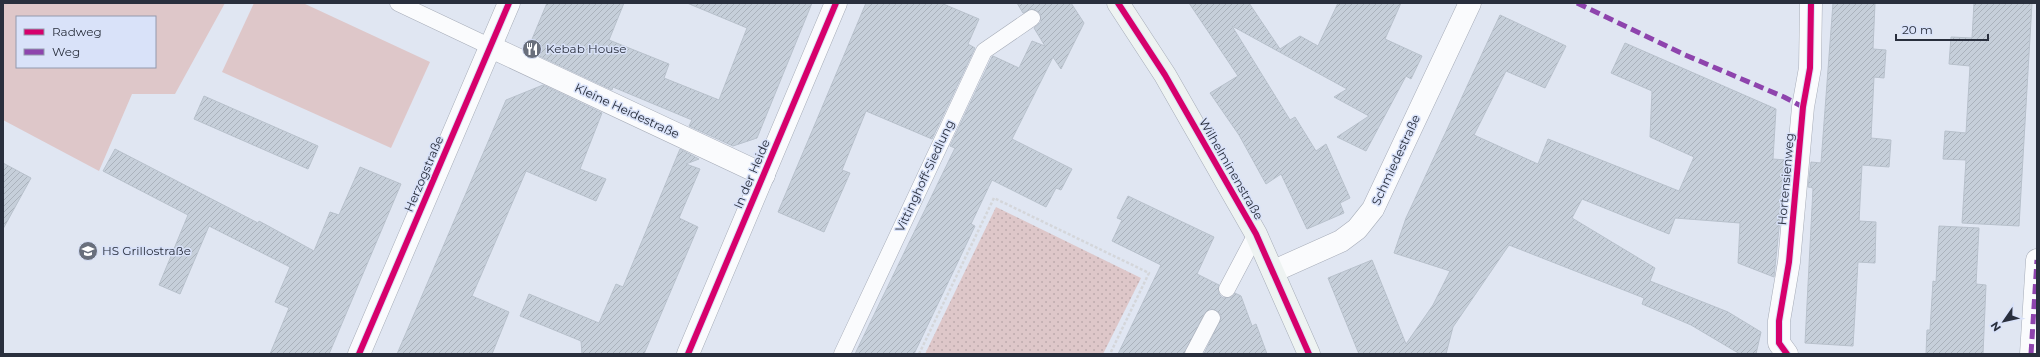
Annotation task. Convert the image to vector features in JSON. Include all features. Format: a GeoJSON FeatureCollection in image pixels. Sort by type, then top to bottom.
{"type":"FeatureCollection","features":[{"type":"Feature","properties":{"kind":"street","name":"Herzogstraße"},"geometry":{"type":"LineString","coordinates":[[359,354],[491,47],[508,3]]}},
{"type":"Feature","properties":{"kind":"street","name":"In der Heide"},"geometry":{"type":"LineString","coordinates":[[688,354],[836,3]]}},
{"type":"Feature","properties":{"kind":"street","name":"Wilhelminenstraße"},"geometry":{"type":"LineString","coordinates":[[1118,3],[1165,75],[1256,234],[1274,271],[1309,354]]}},
{"type":"Feature","properties":{"kind":"street","name":"Schmiedestraße"},"geometry":{"type":"LineString","coordinates":[[1274,271],[1341,241],[1357,228],[1373,209],[1470,3]]}},
{"type":"Feature","properties":{"kind":"street","name":"Hortensienweg"},"geometry":{"type":"LineString","coordinates":[[1787,354],[1779,343],[1779,321],[1789,262],[1803,107],[1810,68],[1811,3]]}},
{"type":"Feature","properties":{"kind":"street","name":"Kleine Heidestraße"},"geometry":{"type":"LineString","coordinates":[[491,47],[764,175]]}},
{"type":"Feature","properties":{"kind":"street"},"geometry":{"type":"LineString","coordinates":[[2031,354],[2037,260]]}},
{"type":"Feature","properties":{"kind":"lane"},"geometry":{"type":"LineString","coordinates":[[398,3],[491,47]]}},
{"type":"Feature","properties":{"kind":"lane","name":"Vittinghoff-Siedlung"},"geometry":{"type":"LineString","coordinates":[[842,354],[984,51],[1032,18]]}},
{"type":"Feature","properties":{"kind":"lane"},"geometry":{"type":"LineString","coordinates":[[1227,289],[1256,234]]}},
{"type":"Feature","properties":{"kind":"lane"},"geometry":{"type":"LineString","coordinates":[[1193,354],[1212,318]]}},
{"type":"Feature","properties":{"kind":"path"},"geometry":{"type":"LineString","coordinates":[[919,354],[994,198],[1149,273],[1110,354]]}},
{"type":"Feature","properties":{"kind":"shaded area"},"geometry":{"type":"Polygon","coordinates":[[[3,3],[225,3],[175,94],[132,94],[99,171],[3,120],[3,3]]]}},
{"type":"Feature","properties":{"kind":"shaded area"},"geometry":{"type":"Polygon","coordinates":[[[254,3],[303,3],[430,62],[391,148],[222,72],[254,3]]]}},
{"type":"Feature","properties":{"kind":"shaded area"},"geometry":{"type":"Polygon","coordinates":[[[996,207],[1141,278],[1103,354],[925,354],[996,207]]]}},
{"type":"Feature","properties":{"kind":"building"},"geometry":{"type":"Polygon","coordinates":[[[547,3],[624,3],[609,40],[669,64],[664,78],[719,100],[747,28],[687,3],[812,3],[757,138],[733,146],[689,126],[692,120],[613,87],[612,90],[533,53],[530,44],[547,3]]]}},
{"type":"Feature","properties":{"kind":"building"},"geometry":{"type":"Polygon","coordinates":[[[866,3],[941,3],[979,19],[968,44],[975,48],[932,139],[866,111],[842,170],[850,173],[824,232],[778,212],[866,3]]]}},
{"type":"Feature","properties":{"kind":"building"},"geometry":{"type":"Polygon","coordinates":[[[1017,3],[1071,3],[1084,23],[1061,69],[1053,57],[1012,139],[1072,169],[1061,190],[1056,188],[1046,207],[992,180],[971,224],[975,226],[914,354],[855,354],[955,148],[950,146],[992,57],[993,56],[1019,68],[1032,41],[1045,46],[1034,28],[1041,22],[1040,13],[1032,9],[1023,13],[1017,3]]]}},
{"type":"Feature","properties":{"kind":"building"},"geometry":{"type":"Polygon","coordinates":[[[1189,3],[1249,3],[1280,49],[1300,36],[1318,46],[1338,3],[1401,3],[1385,39],[1422,56],[1411,79],[1406,76],[1366,151],[1337,137],[1369,116],[1334,97],[1347,89],[1232,26],[1290,120],[1295,117],[1316,151],[1326,144],[1350,198],[1340,203],[1344,213],[1307,229],[1281,174],[1266,184],[1239,135],[1210,93],[1238,76],[1189,3]]]}},
{"type":"Feature","properties":{"kind":"building"},"geometry":{"type":"Polygon","coordinates":[[[1833,3],[1875,3],[1873,49],[1886,50],[1884,78],[1874,77],[1871,138],[1891,140],[1889,167],[1862,165],[1859,221],[1876,222],[1875,263],[1858,262],[1853,346],[1805,343],[1813,188],[1808,187],[1811,162],[1821,163],[1833,3]]]}},
{"type":"Feature","properties":{"kind":"building"},"geometry":{"type":"Polygon","coordinates":[[[1974,3],[2032,3],[2019,226],[1962,223],[1966,160],[1943,159],[1945,131],[1966,133],[1970,66],[1949,64],[1951,37],[1972,38],[1974,3]]]}},
{"type":"Feature","properties":{"kind":"building"},"geometry":{"type":"Polygon","coordinates":[[[1500,15],[1566,46],[1545,88],[1506,71],[1474,135],[1538,164],[1548,139],[1679,191],[1694,157],[1650,137],[1652,91],[1611,73],[1625,43],[1776,109],[1773,159],[1786,160],[1774,277],[1738,263],[1740,223],[1675,218],[1669,234],[1582,199],[1572,218],[1655,268],[1650,281],[1728,312],[1761,332],[1756,354],[1740,354],[1691,325],[1642,304],[1644,298],[1509,245],[1453,327],[1446,354],[1359,354],[1328,278],[1372,260],[1406,344],[1433,305],[1450,271],[1394,253],[1406,218],[1500,15]]]}},
{"type":"Feature","properties":{"kind":"building"},"geometry":{"type":"Polygon","coordinates":[[[543,85],[602,113],[580,169],[606,179],[596,201],[526,171],[472,296],[509,312],[492,354],[397,354],[506,100],[543,85]]]}},
{"type":"Feature","properties":{"kind":"building"},"geometry":{"type":"Polygon","coordinates":[[[204,96],[318,146],[308,169],[194,119],[204,96]]]}},
{"type":"Feature","properties":{"kind":"building"},"geometry":{"type":"Polygon","coordinates":[[[115,149],[258,223],[259,221],[314,251],[330,212],[339,215],[360,167],[401,184],[329,354],[270,354],[289,308],[275,302],[290,267],[209,226],[180,294],[159,285],[188,215],[103,171],[115,149]]]}},
{"type":"Feature","properties":{"kind":"building"},"geometry":{"type":"Polygon","coordinates":[[[680,149],[699,159],[686,164],[700,169],[679,218],[698,227],[644,354],[582,354],[581,341],[520,316],[529,294],[599,323],[616,284],[623,287],[680,149]]]}},
{"type":"Feature","properties":{"kind":"building"},"geometry":{"type":"Polygon","coordinates":[[[3,163],[31,178],[3,229],[3,163]]]}},
{"type":"Feature","properties":{"kind":"building"},"geometry":{"type":"Polygon","coordinates":[[[1128,196],[1214,237],[1197,274],[1219,285],[1219,294],[1223,298],[1232,297],[1235,293],[1241,296],[1252,326],[1256,324],[1267,354],[1204,354],[1221,318],[1220,313],[1212,309],[1204,314],[1184,354],[1118,354],[1161,265],[1112,241],[1122,220],[1117,218],[1128,196]]]}},
{"type":"Feature","properties":{"kind":"building"},"geometry":{"type":"Polygon","coordinates":[[[1939,226],[1979,228],[1976,284],[1986,285],[1983,354],[1926,354],[1927,330],[1930,330],[1933,281],[1936,282],[1939,226]]]}},
{"type":"Feature","properties":{"kind":"marked path"},"geometry":{"type":"LineString","coordinates":[[1577,3],[1683,54],[1784,97],[1803,107]]}},
{"type":"Feature","properties":{"kind":"marked path"},"geometry":{"type":"LineString","coordinates":[[2031,354],[2037,260]]}},
{"type":"Feature","properties":{"kind":"cycle path"},"geometry":{"type":"LineString","coordinates":[[359,354],[509,3]]}},
{"type":"Feature","properties":{"kind":"cycle path"},"geometry":{"type":"LineString","coordinates":[[688,354],[836,3]]}},
{"type":"Feature","properties":{"kind":"cycle path"},"geometry":{"type":"LineString","coordinates":[[1118,3],[1165,75],[1256,234],[1309,354]]}},
{"type":"Feature","properties":{"kind":"cycle path"},"geometry":{"type":"LineString","coordinates":[[1787,354],[1779,343],[1779,321],[1789,262],[1803,107],[1810,68],[1811,3]]}},
{"type":"Feature","properties":{"kind":"place","name":"Kebab House"},"geometry":{"type":"Point","coordinates":[532,49]}},
{"type":"Feature","properties":{"kind":"place","name":"HS Grillostraße"},"geometry":{"type":"Point","coordinates":[88,251]}}]}
